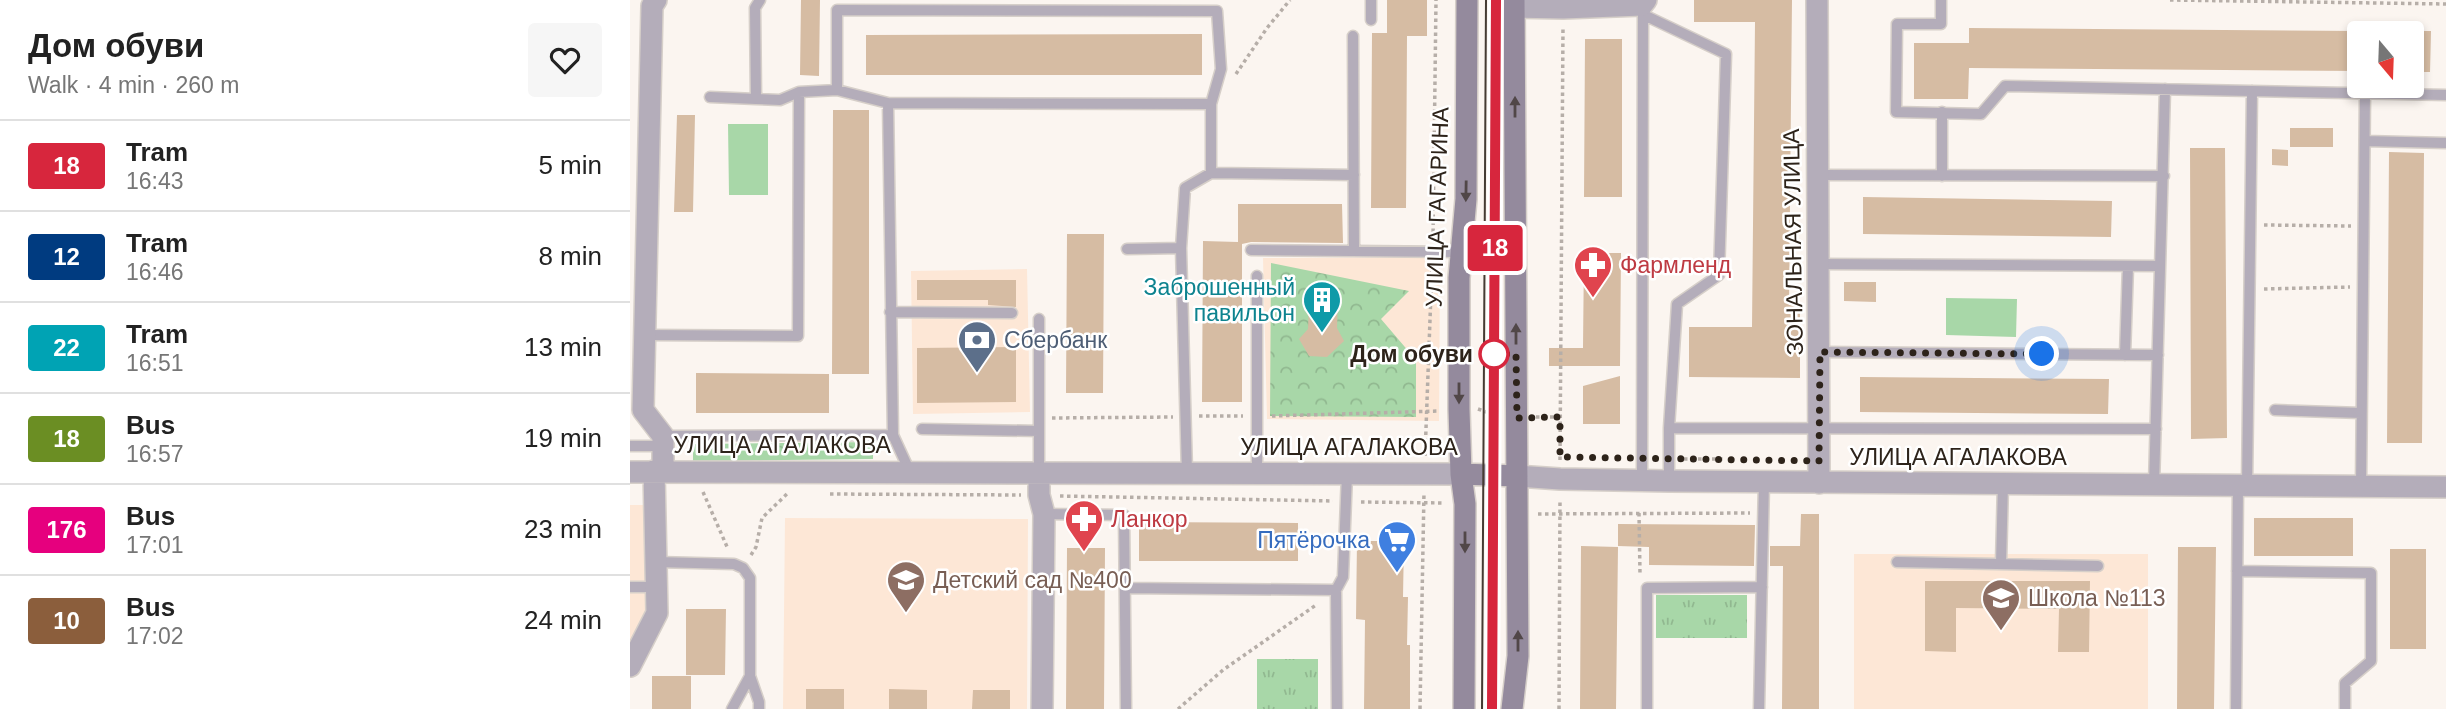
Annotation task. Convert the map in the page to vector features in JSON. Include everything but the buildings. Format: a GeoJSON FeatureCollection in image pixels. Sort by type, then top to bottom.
{"type":"FeatureCollection","features":[{"type":"Feature","properties":{"kind":"main road","name":"УЛИЦА ГАГАРИНА"},"geometry":{"type":"LineString","coordinates":[[1464,709],[1465,504],[1461,474],[1459,409],[1459,278],[1466,199],[1467,0]]}},
{"type":"Feature","properties":{"kind":"main road"},"geometry":{"type":"LineString","coordinates":[[1512,709],[1518,656],[1514,3]]}},
{"type":"Feature","properties":{"kind":"main road","name":"УЛИЦА АГАЛАКОВА"},"geometry":{"type":"LineString","coordinates":[[1461,474],[1517,476]]}},
{"type":"Feature","properties":{"kind":"street"},"geometry":{"type":"LineString","coordinates":[[630,666],[657,613],[659,471],[663,441],[643,410],[652,6],[656,0]]}},
{"type":"Feature","properties":{"kind":"street","name":"ЗОНАЛЬНАЯ УЛИЦА"},"geometry":{"type":"LineString","coordinates":[[1817,0],[1819,482]]}},
{"type":"Feature","properties":{"kind":"street"},"geometry":{"type":"LineString","coordinates":[[1514,3],[1563,8],[1644,5]]}},
{"type":"Feature","properties":{"kind":"street","name":"УЛИЦА АГАЛАКОВА"},"geometry":{"type":"LineString","coordinates":[[630,472],[1461,474]]}},
{"type":"Feature","properties":{"kind":"street"},"geometry":{"type":"LineString","coordinates":[[1039,473],[1039,495],[1044,514],[1042,709]]}},
{"type":"Feature","properties":{"kind":"street","name":"УЛИЦА АГАЛАКОВА"},"geometry":{"type":"LineString","coordinates":[[1517,476],[1642,481],[2446,487]]}},
{"type":"Feature","properties":{"kind":"lane"},"geometry":{"type":"LineString","coordinates":[[756,99],[755,8],[760,0]]}},
{"type":"Feature","properties":{"kind":"lane"},"geometry":{"type":"LineString","coordinates":[[1371,0],[1371,20]]}},
{"type":"Feature","properties":{"kind":"lane"},"geometry":{"type":"LineString","coordinates":[[1941,0],[1941,24],[1897,24],[1896,112],[1981,114],[2005,86],[2347,93]]}},
{"type":"Feature","properties":{"kind":"lane"},"geometry":{"type":"LineString","coordinates":[[1644,5],[1726,54],[1720,275],[1677,304],[1669,428],[1669,481]]}},
{"type":"Feature","properties":{"kind":"lane"},"geometry":{"type":"LineString","coordinates":[[1642,481],[1644,5]]}},
{"type":"Feature","properties":{"kind":"lane"},"geometry":{"type":"LineString","coordinates":[[836,90],[837,10],[1217,10],[1221,69],[1211,104],[1211,173]]}},
{"type":"Feature","properties":{"kind":"lane"},"geometry":{"type":"LineString","coordinates":[[1353,36],[1354,250]]}},
{"type":"Feature","properties":{"kind":"lane"},"geometry":{"type":"LineString","coordinates":[[2154,485],[2165,89]]}},
{"type":"Feature","properties":{"kind":"lane"},"geometry":{"type":"LineString","coordinates":[[710,97],[780,100],[799,92],[836,90],[888,103],[1211,104]]}},
{"type":"Feature","properties":{"kind":"lane"},"geometry":{"type":"LineString","coordinates":[[2236,709],[2237,571],[2249,290],[2252,91]]}},
{"type":"Feature","properties":{"kind":"lane"},"geometry":{"type":"LineString","coordinates":[[646,335],[798,336],[799,92]]}},
{"type":"Feature","properties":{"kind":"lane"},"geometry":{"type":"LineString","coordinates":[[2424,94],[2446,95]]}},
{"type":"Feature","properties":{"kind":"lane"},"geometry":{"type":"LineString","coordinates":[[2361,486],[2365,98]]}},
{"type":"Feature","properties":{"kind":"lane"},"geometry":{"type":"LineString","coordinates":[[888,103],[893,435],[910,472]]}},
{"type":"Feature","properties":{"kind":"lane"},"geometry":{"type":"LineString","coordinates":[[1942,112],[1942,176]]}},
{"type":"Feature","properties":{"kind":"lane"},"geometry":{"type":"LineString","coordinates":[[2365,141],[2446,143]]}},
{"type":"Feature","properties":{"kind":"lane"},"geometry":{"type":"LineString","coordinates":[[1187,473],[1181,248],[1185,188],[1211,173],[1354,175]]}},
{"type":"Feature","properties":{"kind":"lane"},"geometry":{"type":"LineString","coordinates":[[1818,175],[2164,176]]}},
{"type":"Feature","properties":{"kind":"lane"},"geometry":{"type":"LineString","coordinates":[[1127,249],[1181,248]]}},
{"type":"Feature","properties":{"kind":"lane"},"geometry":{"type":"LineString","coordinates":[[1251,250],[1461,252]]}},
{"type":"Feature","properties":{"kind":"lane"},"geometry":{"type":"LineString","coordinates":[[1819,264],[2160,266]]}},
{"type":"Feature","properties":{"kind":"lane"},"geometry":{"type":"LineString","coordinates":[[2124,355],[2128,266]]}},
{"type":"Feature","properties":{"kind":"lane"},"geometry":{"type":"LineString","coordinates":[[1257,276],[1257,474]]}},
{"type":"Feature","properties":{"kind":"lane"},"geometry":{"type":"LineString","coordinates":[[890,312],[1012,313]]}},
{"type":"Feature","properties":{"kind":"lane"},"geometry":{"type":"LineString","coordinates":[[1039,320],[1039,473]]}},
{"type":"Feature","properties":{"kind":"lane"},"geometry":{"type":"LineString","coordinates":[[1820,352],[2158,355]]}},
{"type":"Feature","properties":{"kind":"lane"},"geometry":{"type":"LineString","coordinates":[[2275,410],[2361,413]]}},
{"type":"Feature","properties":{"kind":"lane"},"geometry":{"type":"LineString","coordinates":[[1669,428],[2156,429]]}},
{"type":"Feature","properties":{"kind":"lane"},"geometry":{"type":"LineString","coordinates":[[922,429],[1039,430]]}},
{"type":"Feature","properties":{"kind":"lane"},"geometry":{"type":"LineString","coordinates":[[630,446],[663,441],[893,435]]}},
{"type":"Feature","properties":{"kind":"lane"},"geometry":{"type":"LineString","coordinates":[[1337,709],[1336,590],[1343,577],[1347,474]]}},
{"type":"Feature","properties":{"kind":"lane"},"geometry":{"type":"LineString","coordinates":[[1759,709],[1764,482]]}},
{"type":"Feature","properties":{"kind":"lane"},"geometry":{"type":"LineString","coordinates":[[2001,564],[2003,483]]}},
{"type":"Feature","properties":{"kind":"lane"},"geometry":{"type":"LineString","coordinates":[[1044,514],[1124,515],[1126,709]]}},
{"type":"Feature","properties":{"kind":"lane"},"geometry":{"type":"LineString","coordinates":[[656,562],[739,566],[750,578],[750,676],[759,709]]}},
{"type":"Feature","properties":{"kind":"lane"},"geometry":{"type":"LineString","coordinates":[[1897,562],[2098,566]]}},
{"type":"Feature","properties":{"kind":"lane"},"geometry":{"type":"LineString","coordinates":[[2237,571],[2371,572],[2371,661],[2346,683],[2346,709]]}},
{"type":"Feature","properties":{"kind":"lane"},"geometry":{"type":"LineString","coordinates":[[630,587],[656,587]]}},
{"type":"Feature","properties":{"kind":"lane"},"geometry":{"type":"LineString","coordinates":[[1647,709],[1647,588],[1762,587]]}},
{"type":"Feature","properties":{"kind":"lane"},"geometry":{"type":"LineString","coordinates":[[1125,588],[1336,590]]}},
{"type":"Feature","properties":{"kind":"lane"},"geometry":{"type":"LineString","coordinates":[[732,709],[750,676]]}},
{"type":"Feature","properties":{"kind":"path"},"geometry":{"type":"LineString","coordinates":[[1236,75],[1266,28],[1290,0]]}},
{"type":"Feature","properties":{"kind":"path"},"geometry":{"type":"LineString","coordinates":[[1420,709],[1426,412],[1433,251],[1436,0]]}},
{"type":"Feature","properties":{"kind":"path"},"geometry":{"type":"LineString","coordinates":[[2170,0],[2446,4]]}},
{"type":"Feature","properties":{"kind":"path"},"geometry":{"type":"LineString","coordinates":[[1559,709],[1563,8]]}},
{"type":"Feature","properties":{"kind":"path"},"geometry":{"type":"LineString","coordinates":[[2250,224],[2364,226]]}},
{"type":"Feature","properties":{"kind":"path"},"geometry":{"type":"LineString","coordinates":[[2249,290],[2363,286]]}},
{"type":"Feature","properties":{"kind":"path"},"geometry":{"type":"LineString","coordinates":[[1039,418],[1257,416],[1426,412],[1477,408],[1494,416],[1560,417]]}},
{"type":"Feature","properties":{"kind":"path"},"geometry":{"type":"LineString","coordinates":[[1669,458],[1737,459]]}},
{"type":"Feature","properties":{"kind":"path"},"geometry":{"type":"LineString","coordinates":[[701,487],[739,566],[756,547],[762,518],[795,486]]}},
{"type":"Feature","properties":{"kind":"path"},"geometry":{"type":"LineString","coordinates":[[1424,503],[1465,504]]}},
{"type":"Feature","properties":{"kind":"path"},"geometry":{"type":"LineString","coordinates":[[1639,513],[1640,574],[1647,588]]}},
{"type":"Feature","properties":{"kind":"path"},"geometry":{"type":"LineString","coordinates":[[1518,514],[1763,513]]}},
{"type":"Feature","properties":{"kind":"path"},"geometry":{"type":"LineString","coordinates":[[1178,709],[1223,670],[1336,590]]}},
{"type":"Feature","properties":{"kind":"shaded area"},"geometry":{"type":"Polygon","coordinates":[[[1440,257],[1439,421],[1267,419],[1263,258],[1440,257]]]}},
{"type":"Feature","properties":{"kind":"shaded area"},"geometry":{"type":"Polygon","coordinates":[[[1027,269],[1030,412],[913,414],[911,271],[1027,269]]]}},
{"type":"Feature","properties":{"kind":"shaded area"},"geometry":{"type":"Polygon","coordinates":[[[630,505],[647,505],[648,609],[630,642],[630,505]]]}},
{"type":"Feature","properties":{"kind":"shaded area","name":"Детский сад №400"},"geometry":{"type":"Polygon","coordinates":[[[785,518],[1028,519],[1027,709],[783,709],[785,518]]]}},
{"type":"Feature","properties":{"kind":"shaded area","name":"Школа №113"},"geometry":{"type":"Polygon","coordinates":[[[1854,554],[2148,554],[2148,709],[1854,709],[1854,554]]]}},
{"type":"Feature","properties":{"kind":"green space"},"geometry":{"type":"Polygon","coordinates":[[[728,124],[768,124],[768,195],[729,195],[728,124]]]}},
{"type":"Feature","properties":{"kind":"green space"},"geometry":{"type":"Polygon","coordinates":[[[1271,263],[1409,291],[1381,319],[1416,360],[1416,417],[1270,416],[1271,263]]]}},
{"type":"Feature","properties":{"kind":"green space"},"geometry":{"type":"Polygon","coordinates":[[[1946,298],[2017,299],[2016,337],[1946,335],[1946,298]]]}},
{"type":"Feature","properties":{"kind":"green space"},"geometry":{"type":"Polygon","coordinates":[[[873,442],[873,459],[693,461],[693,444],[873,442]]]}},
{"type":"Feature","properties":{"kind":"green space"},"geometry":{"type":"Polygon","coordinates":[[[1656,595],[1747,595],[1747,638],[1656,638],[1656,595]]]}},
{"type":"Feature","properties":{"kind":"green space"},"geometry":{"type":"Polygon","coordinates":[[[1257,659],[1318,659],[1318,709],[1257,709],[1257,659]]]}},
{"type":"Feature","properties":{"kind":"tram line"},"geometry":{"type":"LineString","coordinates":[[1482,709],[1486,0]]}},
{"type":"Feature","properties":{"kind":"tram line","name":"18"},"geometry":{"type":"LineString","coordinates":[[1492,709],[1496,0]]}},
{"type":"Feature","properties":{"kind":"place","name":"Фармленд"},"geometry":{"type":"Point","coordinates":[1593,299]}},
{"type":"Feature","properties":{"kind":"place","name":"Заброшенный павильон"},"geometry":{"type":"Point","coordinates":[1322,334]}},
{"type":"Feature","properties":{"kind":"place","name":"Дом обуви"},"geometry":{"type":"Point","coordinates":[1494,354]}},
{"type":"Feature","properties":{"kind":"place","name":"Сбербанк"},"geometry":{"type":"Point","coordinates":[977,374]}},
{"type":"Feature","properties":{"kind":"place","name":"Ланкор"},"geometry":{"type":"Point","coordinates":[1084,553]}},
{"type":"Feature","properties":{"kind":"place","name":"Пятёрочка"},"geometry":{"type":"Point","coordinates":[1397,574]}},
{"type":"Feature","properties":{"kind":"place","name":"Детский сад №400"},"geometry":{"type":"Point","coordinates":[906,614]}},
{"type":"Feature","properties":{"kind":"place","name":"Школа №113"},"geometry":{"type":"Point","coordinates":[2001,632]}},
{"type":"Feature","properties":{"kind":"route"},"geometry":{"type":"LineString","coordinates":[[1494,354],[1516,354],[1517,418],[1560,417],[1560,457],[1819,461],[1820,352],[2042,354]]}}]}
